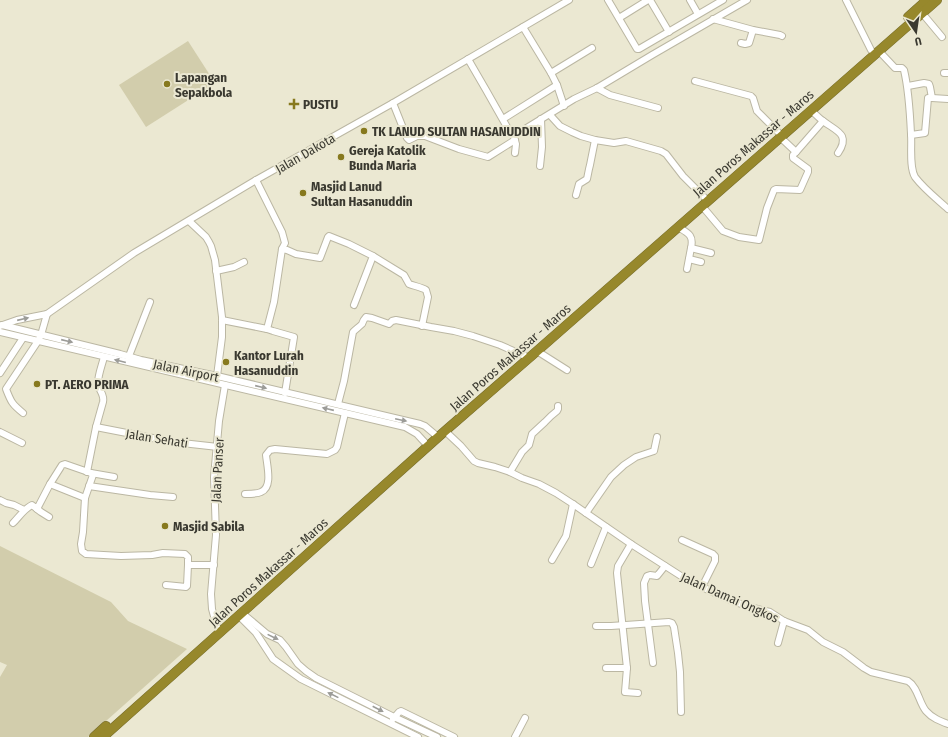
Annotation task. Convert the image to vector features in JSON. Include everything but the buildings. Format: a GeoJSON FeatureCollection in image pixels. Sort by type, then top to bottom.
{"type":"FeatureCollection","features":[{"type":"Feature","properties":{"kind":"highway","name":"Jalan Poros Makassar - Maros"},"geometry":{"type":"LineString","coordinates":[[436,436],[445,431],[678,227],[704,197],[811,110],[927,0]]}},
{"type":"Feature","properties":{"kind":"highway","name":"Jalan Poros Makassar - Maros"},"geometry":{"type":"LineString","coordinates":[[94,737],[217,627],[436,436],[524,356],[689,214],[702,206],[875,50],[937,0]]}},
{"type":"Feature","properties":{"kind":"highway","name":"Jalan Poros Makassar - Maros"},"geometry":{"type":"LineString","coordinates":[[103,737],[241,614],[426,444]]}},
{"type":"Feature","properties":{"kind":"street","name":"Jalan Dakota"},"geometry":{"type":"LineString","coordinates":[[47,314],[134,253],[256,180],[393,103],[568,0]]}},
{"type":"Feature","properties":{"kind":"street"},"geometry":{"type":"LineString","coordinates":[[608,0],[638,49],[723,0]]}},
{"type":"Feature","properties":{"kind":"street"},"geometry":{"type":"LineString","coordinates":[[619,18],[649,0],[669,32]]}},
{"type":"Feature","properties":{"kind":"street"},"geometry":{"type":"LineString","coordinates":[[690,0],[698,14]]}},
{"type":"Feature","properties":{"kind":"street"},"geometry":{"type":"LineString","coordinates":[[393,103],[409,140],[417,136],[424,136],[459,149],[488,157],[519,132],[747,0]]}},
{"type":"Feature","properties":{"kind":"street"},"geometry":{"type":"LineString","coordinates":[[846,0],[875,50],[895,68],[904,68],[908,86],[912,167],[915,176],[925,188],[948,210]]}},
{"type":"Feature","properties":{"kind":"street"},"geometry":{"type":"LineString","coordinates":[[922,13],[942,37]]}},
{"type":"Feature","properties":{"kind":"street"},"geometry":{"type":"LineString","coordinates":[[713,20],[782,36]]}},
{"type":"Feature","properties":{"kind":"street"},"geometry":{"type":"LineString","coordinates":[[523,27],[551,73],[564,106]]}},
{"type":"Feature","properties":{"kind":"street"},"geometry":{"type":"LineString","coordinates":[[741,43],[749,44],[753,30]]}},
{"type":"Feature","properties":{"kind":"street"},"geometry":{"type":"LineString","coordinates":[[551,73],[592,48]]}},
{"type":"Feature","properties":{"kind":"street"},"geometry":{"type":"LineString","coordinates":[[468,59],[514,137],[516,144],[515,153]]}},
{"type":"Feature","properties":{"kind":"street"},"geometry":{"type":"LineString","coordinates":[[694,81],[751,96],[757,112],[796,152]]}},
{"type":"Feature","properties":{"kind":"street"},"geometry":{"type":"LineString","coordinates":[[908,86],[924,83],[929,84],[932,98]]}},
{"type":"Feature","properties":{"kind":"street"},"geometry":{"type":"LineString","coordinates":[[503,119],[557,85]]}},
{"type":"Feature","properties":{"kind":"street"},"geometry":{"type":"LineString","coordinates":[[597,88],[610,95],[658,108]]}},
{"type":"Feature","properties":{"kind":"street"},"geometry":{"type":"LineString","coordinates":[[911,135],[925,133],[928,98],[948,99]]}},
{"type":"Feature","properties":{"kind":"street"},"geometry":{"type":"LineString","coordinates":[[811,110],[823,121],[838,131],[843,138],[843,143],[838,153]]}},
{"type":"Feature","properties":{"kind":"street"},"geometry":{"type":"LineString","coordinates":[[550,115],[560,126],[576,134],[595,140],[614,142],[626,141],[661,151],[666,154],[683,176],[704,197]]}},
{"type":"Feature","properties":{"kind":"street"},"geometry":{"type":"LineString","coordinates":[[540,166],[542,147],[541,120]]}},
{"type":"Feature","properties":{"kind":"street"},"geometry":{"type":"LineString","coordinates":[[702,206],[724,231],[739,237],[759,240],[767,208],[774,190],[800,190],[808,169],[793,158],[793,155],[823,121]]}},
{"type":"Feature","properties":{"kind":"street"},"geometry":{"type":"LineString","coordinates":[[576,195],[579,184],[587,179],[595,140]]}},
{"type":"Feature","properties":{"kind":"street"},"geometry":{"type":"LineString","coordinates":[[256,180],[282,232],[285,243],[282,250],[274,302],[267,329]]}},
{"type":"Feature","properties":{"kind":"street"},"geometry":{"type":"LineString","coordinates":[[189,221],[206,237],[213,253],[222,320],[222,337],[217,376]]}},
{"type":"Feature","properties":{"kind":"street"},"geometry":{"type":"LineString","coordinates":[[678,227],[688,233],[693,240],[687,268]]}},
{"type":"Feature","properties":{"kind":"street"},"geometry":{"type":"LineString","coordinates":[[282,250],[320,258],[323,247],[329,236],[373,256],[404,275],[409,284],[426,290],[428,298],[422,326]]}},
{"type":"Feature","properties":{"kind":"street"},"geometry":{"type":"LineString","coordinates":[[691,248],[711,253]]}},
{"type":"Feature","properties":{"kind":"street"},"geometry":{"type":"LineString","coordinates":[[354,306],[373,256]]}},
{"type":"Feature","properties":{"kind":"street"},"geometry":{"type":"LineString","coordinates":[[689,258],[701,262]]}},
{"type":"Feature","properties":{"kind":"street"},"geometry":{"type":"LineString","coordinates":[[216,271],[230,269],[244,262]]}},
{"type":"Feature","properties":{"kind":"street"},"geometry":{"type":"LineString","coordinates":[[129,356],[150,302]]}},
{"type":"Feature","properties":{"kind":"street"},"geometry":{"type":"LineString","coordinates":[[1,326],[18,320],[47,314]]}},
{"type":"Feature","properties":{"kind":"street"},"geometry":{"type":"LineString","coordinates":[[23,413],[13,405],[3,392],[39,338],[47,314]]}},
{"type":"Feature","properties":{"kind":"street"},"geometry":{"type":"LineString","coordinates":[[338,404],[353,332],[366,317],[389,324],[396,320],[454,331],[500,345],[524,356]]}},
{"type":"Feature","properties":{"kind":"street"},"geometry":{"type":"LineString","coordinates":[[222,320],[267,329],[294,337],[285,393]]}},
{"type":"Feature","properties":{"kind":"street","name":"Jalan Airport"},"geometry":{"type":"LineString","coordinates":[[1,326],[104,357],[217,376],[237,384],[345,413],[420,424],[425,426],[436,436]]}},
{"type":"Feature","properties":{"kind":"street","name":"Jalan Airport"},"geometry":{"type":"LineString","coordinates":[[0,332],[23,338],[39,338],[129,356],[139,362],[225,385],[237,384],[338,404],[405,427],[417,434],[426,444]]}},
{"type":"Feature","properties":{"kind":"street"},"geometry":{"type":"LineString","coordinates":[[0,373],[23,338]]}},
{"type":"Feature","properties":{"kind":"street"},"geometry":{"type":"LineString","coordinates":[[537,351],[567,370]]}},
{"type":"Feature","properties":{"kind":"street"},"geometry":{"type":"LineString","coordinates":[[89,472],[96,427],[104,398],[98,385],[104,357]]}},
{"type":"Feature","properties":{"kind":"street","name":"Jalan Panser"},"geometry":{"type":"LineString","coordinates":[[217,627],[211,603],[216,535],[214,477],[218,447],[219,421],[225,385]]}},
{"type":"Feature","properties":{"kind":"street"},"geometry":{"type":"LineString","coordinates":[[510,472],[522,452],[530,443],[532,434],[557,411],[558,406]]}},
{"type":"Feature","properties":{"kind":"street"},"geometry":{"type":"LineString","coordinates":[[245,494],[261,492],[266,489],[268,484],[266,455],[270,450],[275,449],[327,454],[335,450],[345,413]]}},
{"type":"Feature","properties":{"kind":"street","name":"Jalan Sehati"},"geometry":{"type":"LineString","coordinates":[[96,427],[173,442],[218,447]]}},
{"type":"Feature","properties":{"kind":"street","name":"Jalan Damai Ongkos"},"geometry":{"type":"LineString","coordinates":[[445,431],[474,461],[510,472],[539,484],[573,504],[681,576],[735,602],[770,612],[784,621],[808,630],[823,642],[843,652],[871,672],[908,681],[913,685],[926,711],[937,720],[948,724]]}},
{"type":"Feature","properties":{"kind":"street"},"geometry":{"type":"LineString","coordinates":[[0,432],[22,443]]}},
{"type":"Feature","properties":{"kind":"street"},"geometry":{"type":"LineString","coordinates":[[586,513],[611,477],[624,465],[636,457],[654,451],[658,437]]}},
{"type":"Feature","properties":{"kind":"street"},"geometry":{"type":"LineString","coordinates":[[37,509],[50,484],[64,464],[89,472],[114,477]]}},
{"type":"Feature","properties":{"kind":"street"},"geometry":{"type":"LineString","coordinates":[[89,472],[93,476],[86,498],[81,544],[82,551],[86,554],[121,556],[152,555],[163,553],[185,554],[188,558],[187,586],[166,585]]}},
{"type":"Feature","properties":{"kind":"street"},"geometry":{"type":"LineString","coordinates":[[50,484],[86,498]]}},
{"type":"Feature","properties":{"kind":"street"},"geometry":{"type":"LineString","coordinates":[[89,486],[173,497]]}},
{"type":"Feature","properties":{"kind":"street"},"geometry":{"type":"LineString","coordinates":[[0,500],[24,510]]}},
{"type":"Feature","properties":{"kind":"street"},"geometry":{"type":"LineString","coordinates":[[552,560],[566,536],[573,504]]}},
{"type":"Feature","properties":{"kind":"street"},"geometry":{"type":"LineString","coordinates":[[13,523],[24,510],[32,505],[49,517]]}},
{"type":"Feature","properties":{"kind":"street"},"geometry":{"type":"LineString","coordinates":[[591,564],[606,527]]}},
{"type":"Feature","properties":{"kind":"street"},"geometry":{"type":"LineString","coordinates":[[682,540],[714,554],[715,556],[715,561],[702,587]]}},
{"type":"Feature","properties":{"kind":"street"},"geometry":{"type":"LineString","coordinates":[[631,544],[618,568],[619,597],[627,668],[625,692],[638,693]]}},
{"type":"Feature","properties":{"kind":"street"},"geometry":{"type":"LineString","coordinates":[[188,565],[214,565]]}},
{"type":"Feature","properties":{"kind":"street"},"geometry":{"type":"LineString","coordinates":[[653,663],[644,583],[647,576],[657,576],[665,566]]}},
{"type":"Feature","properties":{"kind":"street"},"geometry":{"type":"LineString","coordinates":[[241,614],[266,634],[280,640],[298,664],[306,671],[394,717],[437,737]]}},
{"type":"Feature","properties":{"kind":"street"},"geometry":{"type":"LineString","coordinates":[[241,614],[274,659],[288,670],[301,679],[418,737]]}},
{"type":"Feature","properties":{"kind":"street"},"geometry":{"type":"LineString","coordinates":[[778,643],[784,621]]}},
{"type":"Feature","properties":{"kind":"street"},"geometry":{"type":"LineString","coordinates":[[596,626],[623,626],[669,622],[673,624],[679,665],[681,712]]}},
{"type":"Feature","properties":{"kind":"street"},"geometry":{"type":"LineString","coordinates":[[606,668],[627,668]]}},
{"type":"Feature","properties":{"kind":"street"},"geometry":{"type":"LineString","coordinates":[[390,723],[394,717],[401,712],[454,737]]}},
{"type":"Feature","properties":{"kind":"street"},"geometry":{"type":"LineString","coordinates":[[515,737],[525,718]]}},
{"type":"Feature","properties":{"kind":"shaded area","name":"Lapangan Sepakbola"},"geometry":{"type":"Polygon","coordinates":[[[188,41],[215,83],[146,127],[119,85],[188,41]]]}},
{"type":"Feature","properties":{"kind":"shaded area"},"geometry":{"type":"Polygon","coordinates":[[[0,546],[111,602],[128,621],[187,649],[88,737],[0,737],[0,677],[7,665],[0,662],[0,546]]]}},
{"type":"Feature","properties":{"kind":"place","name":"Lapangan Sepakbola"},"geometry":{"type":"Point","coordinates":[167,84]}},
{"type":"Feature","properties":{"kind":"place","name":"PUSTU"},"geometry":{"type":"Point","coordinates":[294,104]}},
{"type":"Feature","properties":{"kind":"place","name":"TK LANUD SULTAN HASANUDDIN"},"geometry":{"type":"Point","coordinates":[364,131]}},
{"type":"Feature","properties":{"kind":"place","name":"Gereja Katolik Bunda Maria"},"geometry":{"type":"Point","coordinates":[341,157]}},
{"type":"Feature","properties":{"kind":"place","name":"Masjid Lanud Sultan Hasanuddin"},"geometry":{"type":"Point","coordinates":[303,193]}},
{"type":"Feature","properties":{"kind":"place","name":"Kantor Lurah Hasanuddin"},"geometry":{"type":"Point","coordinates":[226,362]}},
{"type":"Feature","properties":{"kind":"place","name":"PT. AERO PRIMA"},"geometry":{"type":"Point","coordinates":[37,384]}},
{"type":"Feature","properties":{"kind":"place","name":"Masjid Sabila"},"geometry":{"type":"Point","coordinates":[165,526]}}]}
